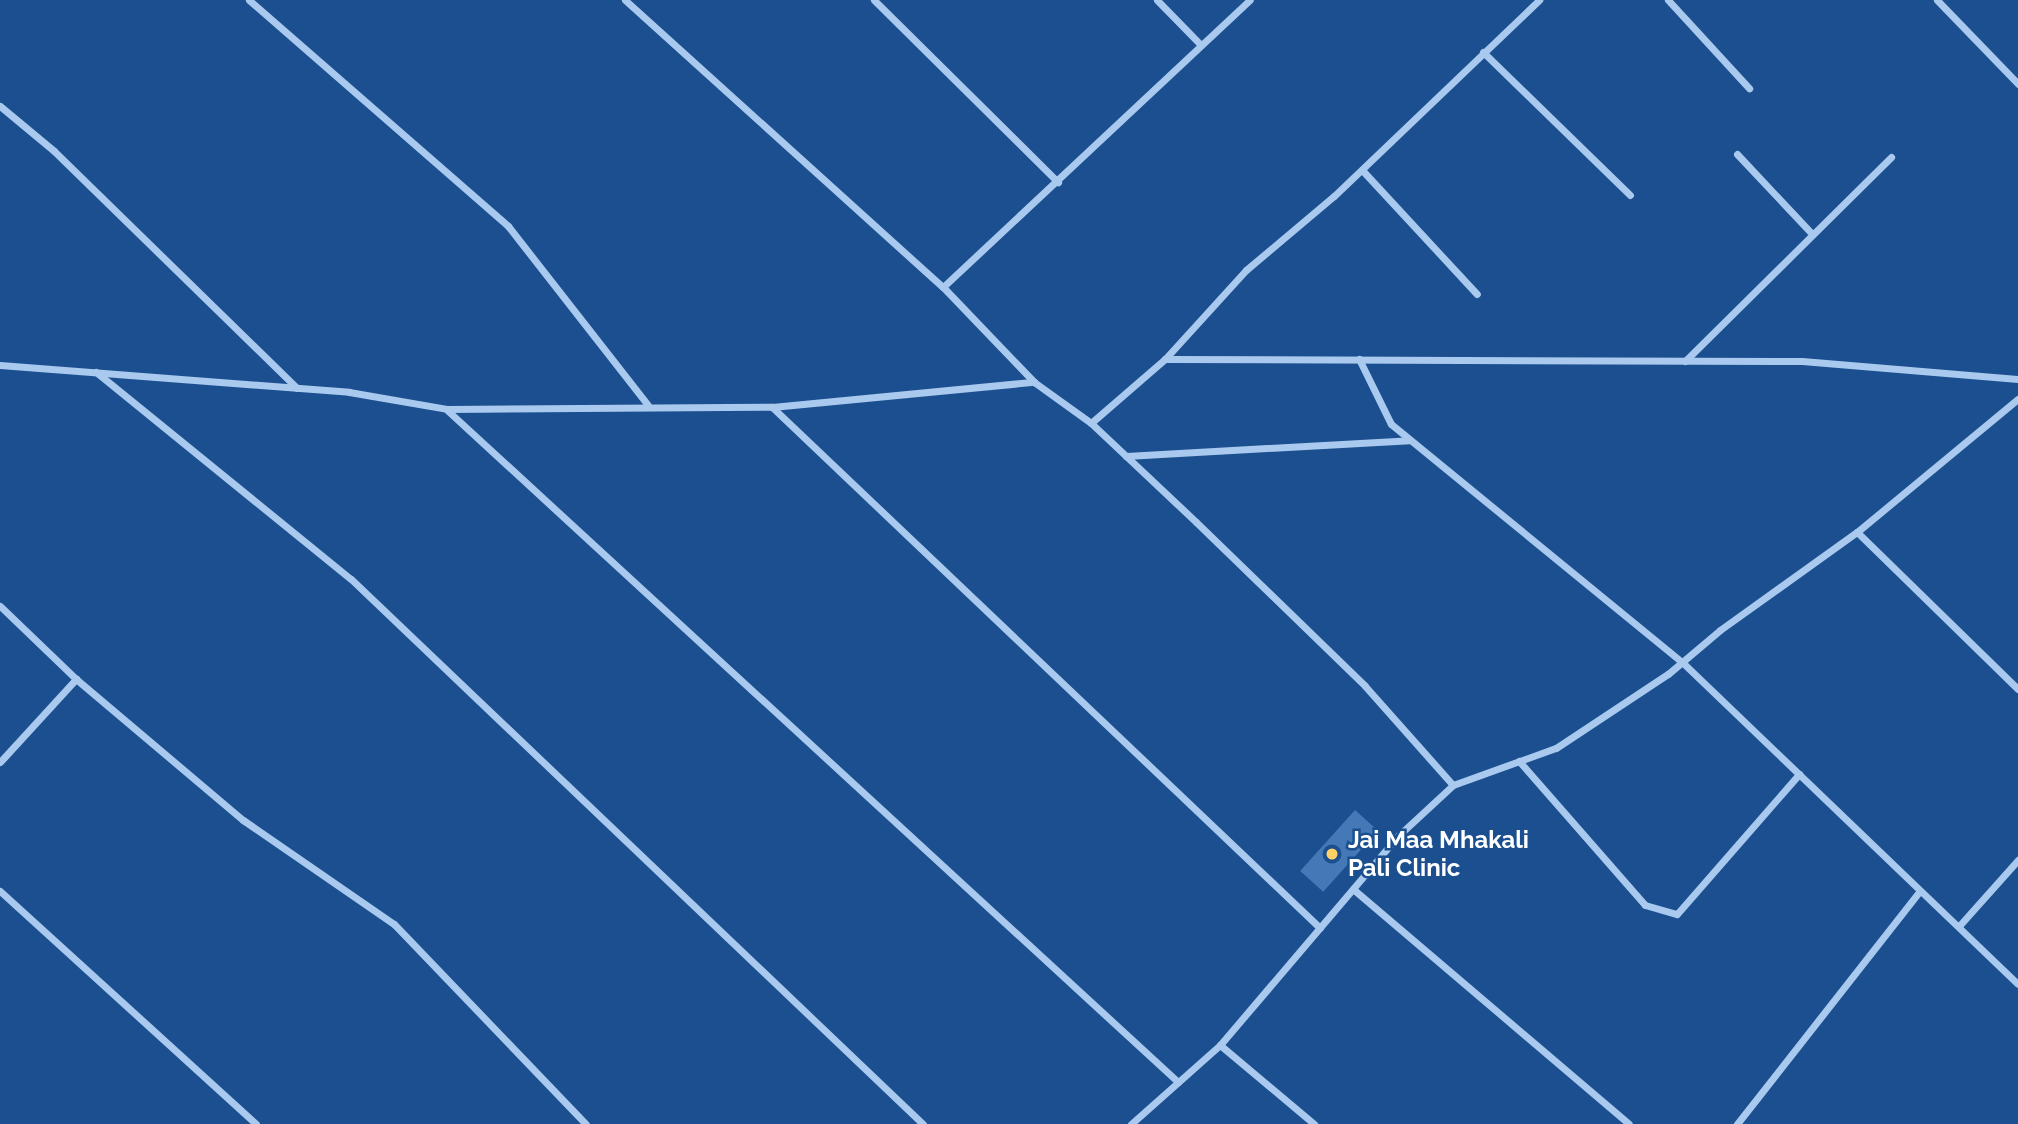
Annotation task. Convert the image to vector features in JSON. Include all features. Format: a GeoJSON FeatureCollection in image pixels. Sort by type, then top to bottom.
{"type":"FeatureCollection","features":[{"type":"Feature","properties":{"kind":"street"},"geometry":{"type":"LineString","coordinates":[[249,0],[508,226],[648,405]]}},
{"type":"Feature","properties":{"kind":"street"},"geometry":{"type":"LineString","coordinates":[[625,0],[943,287],[1034,382],[1091,423],[1126,456],[1365,686],[1453,785]]}},
{"type":"Feature","properties":{"kind":"street"},"geometry":{"type":"LineString","coordinates":[[874,0],[1058,181]]}},
{"type":"Feature","properties":{"kind":"street"},"geometry":{"type":"LineString","coordinates":[[1157,0],[1200,44]]}},
{"type":"Feature","properties":{"kind":"street"},"geometry":{"type":"LineString","coordinates":[[943,287],[1250,0]]}},
{"type":"Feature","properties":{"kind":"street"},"geometry":{"type":"LineString","coordinates":[[1091,423],[1166,359],[1246,270],[1362,170],[1539,0]]}},
{"type":"Feature","properties":{"kind":"street"},"geometry":{"type":"LineString","coordinates":[[1668,0],[1749,88]]}},
{"type":"Feature","properties":{"kind":"street"},"geometry":{"type":"LineString","coordinates":[[1937,0],[2018,84]]}},
{"type":"Feature","properties":{"kind":"street"},"geometry":{"type":"LineString","coordinates":[[1483,52],[1630,195]]}},
{"type":"Feature","properties":{"kind":"street"},"geometry":{"type":"LineString","coordinates":[[0,106],[64,160],[298,388]]}},
{"type":"Feature","properties":{"kind":"street"},"geometry":{"type":"LineString","coordinates":[[1737,154],[1812,234]]}},
{"type":"Feature","properties":{"kind":"street"},"geometry":{"type":"LineString","coordinates":[[1685,361],[1891,157]]}},
{"type":"Feature","properties":{"kind":"street"},"geometry":{"type":"LineString","coordinates":[[1362,170],[1477,294]]}},
{"type":"Feature","properties":{"kind":"street"},"geometry":{"type":"LineString","coordinates":[[1166,359],[1802,361],[2018,379]]}},
{"type":"Feature","properties":{"kind":"street"},"geometry":{"type":"LineString","coordinates":[[1359,359],[1391,424],[1682,662],[2018,985]]}},
{"type":"Feature","properties":{"kind":"street"},"geometry":{"type":"LineString","coordinates":[[0,365],[298,388],[447,409],[648,405],[772,407],[1034,382]]}},
{"type":"Feature","properties":{"kind":"street"},"geometry":{"type":"LineString","coordinates":[[96,372],[351,579],[923,1124]]}},
{"type":"Feature","properties":{"kind":"street"},"geometry":{"type":"LineString","coordinates":[[1130,1124],[1220,1045],[1399,835],[1453,785],[1556,748],[1682,662],[1857,532],[2018,399]]}},
{"type":"Feature","properties":{"kind":"street"},"geometry":{"type":"LineString","coordinates":[[772,407],[1320,928]]}},
{"type":"Feature","properties":{"kind":"street"},"geometry":{"type":"LineString","coordinates":[[447,409],[1178,1082]]}},
{"type":"Feature","properties":{"kind":"street"},"geometry":{"type":"LineString","coordinates":[[1126,456],[1411,440]]}},
{"type":"Feature","properties":{"kind":"street"},"geometry":{"type":"LineString","coordinates":[[1857,532],[2018,689]]}},
{"type":"Feature","properties":{"kind":"street"},"geometry":{"type":"LineString","coordinates":[[0,606],[76,679],[243,820],[394,924],[586,1124]]}},
{"type":"Feature","properties":{"kind":"street"},"geometry":{"type":"LineString","coordinates":[[0,762],[76,679]]}},
{"type":"Feature","properties":{"kind":"street"},"geometry":{"type":"LineString","coordinates":[[1519,761],[1645,905],[1677,914],[1799,774]]}},
{"type":"Feature","properties":{"kind":"street"},"geometry":{"type":"LineString","coordinates":[[1959,926],[2018,860]]}},
{"type":"Feature","properties":{"kind":"street"},"geometry":{"type":"LineString","coordinates":[[1353,889],[1629,1124]]}},
{"type":"Feature","properties":{"kind":"street"},"geometry":{"type":"LineString","coordinates":[[0,891],[256,1124]]}},
{"type":"Feature","properties":{"kind":"street"},"geometry":{"type":"LineString","coordinates":[[1737,1124],[1920,891]]}},
{"type":"Feature","properties":{"kind":"street"},"geometry":{"type":"LineString","coordinates":[[1220,1045],[1314,1124]]}},
{"type":"Feature","properties":{"kind":"building"},"geometry":{"type":"Polygon","coordinates":[[[1355,810],[1378,831],[1323,892],[1300,871],[1355,810]]]}},
{"type":"Feature","properties":{"kind":"place","name":"Jai Maa Mhakali Pali Clinic"},"geometry":{"type":"Point","coordinates":[1332,854]}}]}
